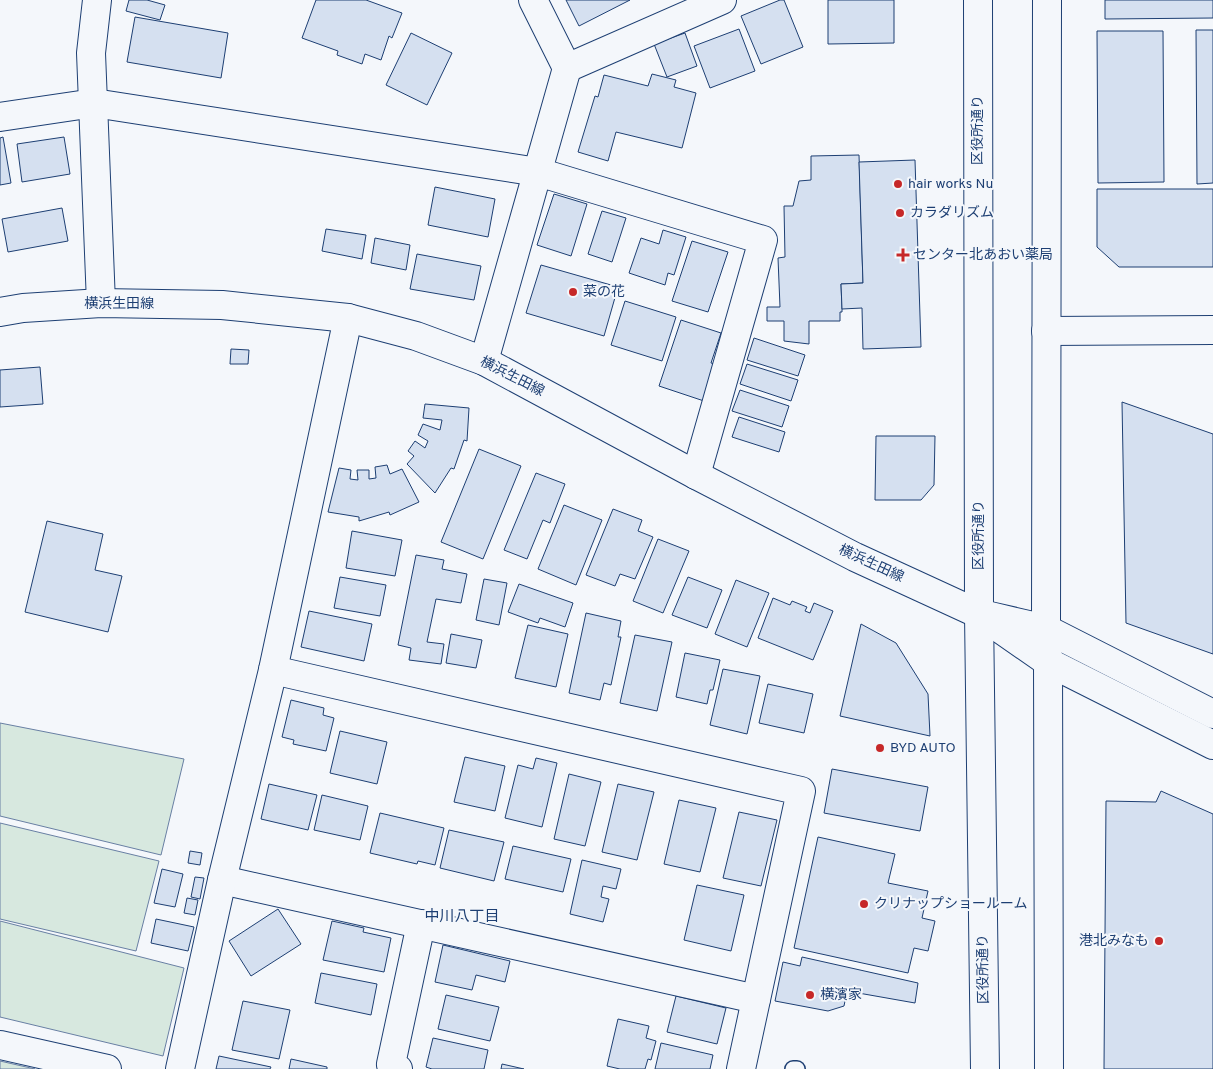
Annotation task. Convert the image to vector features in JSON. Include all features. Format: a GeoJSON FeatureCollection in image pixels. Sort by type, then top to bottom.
{"type":"FeatureCollection","features":[{"type":"Feature","properties":{"kind":"street"},"geometry":{"type":"LineString","coordinates":[[96,0],[91,53],[101,303]]}},
{"type":"Feature","properties":{"kind":"street"},"geometry":{"type":"LineString","coordinates":[[484,361],[567,68],[533,0]]}},
{"type":"Feature","properties":{"kind":"street"},"geometry":{"type":"LineString","coordinates":[[567,68],[722,0]]}},
{"type":"Feature","properties":{"kind":"street","name":"区役所通り"},"geometry":{"type":"LineString","coordinates":[[978,0],[979,614],[985,1069]]}},
{"type":"Feature","properties":{"kind":"street"},"geometry":{"type":"LineString","coordinates":[[1047,0],[1046,628],[1048,662],[1049,1069]]}},
{"type":"Feature","properties":{"kind":"street"},"geometry":{"type":"LineString","coordinates":[[0,117],[94,103],[538,172],[763,240],[696,475]]}},
{"type":"Feature","properties":{"kind":"street","name":"横浜生田線"},"geometry":{"type":"LineString","coordinates":[[0,312],[23,308],[101,303],[222,305],[348,318],[416,336],[484,361],[696,475],[855,557],[979,614],[1048,662],[1213,745]]}},
{"type":"Feature","properties":{"kind":"street"},"geometry":{"type":"LineString","coordinates":[[180,1069],[222,880],[273,670],[348,318]]}},
{"type":"Feature","properties":{"kind":"street"},"geometry":{"type":"LineString","coordinates":[[1046,331],[1213,330]]}},
{"type":"Feature","properties":{"kind":"street","name":"横浜生田線"},"geometry":{"type":"LineString","coordinates":[[979,614],[1046,628],[1213,714]]}},
{"type":"Feature","properties":{"kind":"street"},"geometry":{"type":"LineString","coordinates":[[273,670],[801,790],[740,1069]]}},
{"type":"Feature","properties":{"kind":"street"},"geometry":{"type":"LineString","coordinates":[[222,880],[756,999]]}},
{"type":"Feature","properties":{"kind":"street"},"geometry":{"type":"LineString","coordinates":[[398,1069],[390,1064],[421,924]]}},
{"type":"Feature","properties":{"kind":"street"},"geometry":{"type":"LineString","coordinates":[[0,1045],[107,1069]]}},
{"type":"Feature","properties":{"kind":"shaded area"},"geometry":{"type":"Polygon","coordinates":[[[0,723],[184,759],[161,855],[0,816],[0,723]]]}},
{"type":"Feature","properties":{"kind":"shaded area"},"geometry":{"type":"Polygon","coordinates":[[[0,823],[159,861],[136,951],[0,919],[0,823]]]}},
{"type":"Feature","properties":{"kind":"shaded area"},"geometry":{"type":"Polygon","coordinates":[[[0,921],[184,968],[163,1056],[0,1017],[0,921]]]}},
{"type":"Feature","properties":{"kind":"shaded area"},"geometry":{"type":"Polygon","coordinates":[[[0,1061],[35,1069],[0,1069],[0,1061]]]}},
{"type":"Feature","properties":{"kind":"building"},"geometry":{"type":"Polygon","coordinates":[[[129,0],[147,0],[165,5],[160,20],[126,11],[129,0]]]}},
{"type":"Feature","properties":{"kind":"building"},"geometry":{"type":"Polygon","coordinates":[[[316,0],[366,0],[402,13],[392,38],[389,36],[381,60],[365,54],[362,64],[337,55],[338,51],[302,38],[316,0]]]}},
{"type":"Feature","properties":{"kind":"building"},"geometry":{"type":"Polygon","coordinates":[[[566,0],[630,0],[579,26],[566,0]]]}},
{"type":"Feature","properties":{"kind":"building"},"geometry":{"type":"Polygon","coordinates":[[[784,0],[803,47],[761,64],[741,16],[784,0]]]}},
{"type":"Feature","properties":{"kind":"building"},"geometry":{"type":"Polygon","coordinates":[[[828,0],[894,0],[894,43],[828,44],[828,0]]]}},
{"type":"Feature","properties":{"kind":"building"},"geometry":{"type":"Polygon","coordinates":[[[1105,0],[1213,0],[1213,18],[1105,19],[1105,0]]]}},
{"type":"Feature","properties":{"kind":"building"},"geometry":{"type":"Polygon","coordinates":[[[135,17],[228,33],[221,78],[127,62],[135,17]]]}},
{"type":"Feature","properties":{"kind":"building"},"geometry":{"type":"Polygon","coordinates":[[[739,29],[755,71],[710,88],[694,46],[739,29]]]}},
{"type":"Feature","properties":{"kind":"building"},"geometry":{"type":"Polygon","coordinates":[[[1196,30],[1213,30],[1213,183],[1197,184],[1196,30]]]}},
{"type":"Feature","properties":{"kind":"building"},"geometry":{"type":"Polygon","coordinates":[[[1097,31],[1163,31],[1164,182],[1098,183],[1097,31]]]}},
{"type":"Feature","properties":{"kind":"building"},"geometry":{"type":"Polygon","coordinates":[[[411,33],[452,53],[427,105],[386,85],[411,33]]]}},
{"type":"Feature","properties":{"kind":"building"},"geometry":{"type":"Polygon","coordinates":[[[685,33],[697,66],[667,77],[654,44],[685,33]]]}},
{"type":"Feature","properties":{"kind":"building"},"geometry":{"type":"Polygon","coordinates":[[[652,74],[676,80],[674,87],[696,93],[682,148],[616,132],[608,161],[578,152],[595,96],[598,97],[604,75],[648,86],[652,74]]]}},
{"type":"Feature","properties":{"kind":"building"},"geometry":{"type":"Polygon","coordinates":[[[3,137],[11,183],[0,185],[0,138],[3,137]]]}},
{"type":"Feature","properties":{"kind":"building"},"geometry":{"type":"Polygon","coordinates":[[[64,137],[70,174],[22,182],[17,144],[64,137]]]}},
{"type":"Feature","properties":{"kind":"building"},"geometry":{"type":"Polygon","coordinates":[[[859,155],[863,283],[841,284],[842,312],[840,312],[840,321],[809,321],[809,344],[784,341],[784,321],[767,321],[767,307],[780,307],[778,258],[785,257],[784,206],[793,206],[799,181],[811,180],[811,156],[859,155]]]}},
{"type":"Feature","properties":{"kind":"building"},"geometry":{"type":"Polygon","coordinates":[[[915,160],[921,347],[863,349],[862,308],[842,309],[841,284],[863,283],[859,162],[915,160]]]}},
{"type":"Feature","properties":{"kind":"building"},"geometry":{"type":"Polygon","coordinates":[[[435,187],[495,199],[488,237],[428,225],[435,187]]]}},
{"type":"Feature","properties":{"kind":"building"},"geometry":{"type":"Polygon","coordinates":[[[1097,189],[1213,189],[1213,267],[1119,267],[1097,247],[1097,189]]]}},
{"type":"Feature","properties":{"kind":"building"},"geometry":{"type":"Polygon","coordinates":[[[554,194],[587,204],[571,256],[537,245],[554,194]]]}},
{"type":"Feature","properties":{"kind":"building"},"geometry":{"type":"Polygon","coordinates":[[[62,208],[68,241],[8,252],[2,219],[62,208]]]}},
{"type":"Feature","properties":{"kind":"building"},"geometry":{"type":"Polygon","coordinates":[[[602,211],[626,218],[612,262],[588,254],[602,211]]]}},
{"type":"Feature","properties":{"kind":"building"},"geometry":{"type":"Polygon","coordinates":[[[326,229],[366,235],[362,259],[322,251],[326,229]]]}},
{"type":"Feature","properties":{"kind":"building"},"geometry":{"type":"Polygon","coordinates":[[[663,230],[686,237],[674,275],[668,273],[665,285],[629,273],[641,238],[659,244],[663,230]]]}},
{"type":"Feature","properties":{"kind":"building"},"geometry":{"type":"Polygon","coordinates":[[[375,238],[410,245],[406,270],[371,263],[375,238]]]}},
{"type":"Feature","properties":{"kind":"building"},"geometry":{"type":"Polygon","coordinates":[[[692,241],[728,252],[708,312],[672,301],[692,241]]]}},
{"type":"Feature","properties":{"kind":"building"},"geometry":{"type":"Polygon","coordinates":[[[417,254],[481,266],[474,300],[410,289],[417,254]]]}},
{"type":"Feature","properties":{"kind":"building"},"geometry":{"type":"Polygon","coordinates":[[[541,265],[618,287],[604,336],[526,313],[541,265]]]}},
{"type":"Feature","properties":{"kind":"building"},"geometry":{"type":"Polygon","coordinates":[[[625,301],[676,317],[662,361],[611,345],[625,301]]]}},
{"type":"Feature","properties":{"kind":"building"},"geometry":{"type":"Polygon","coordinates":[[[681,320],[721,333],[711,363],[715,364],[704,401],[659,386],[681,320]]]}},
{"type":"Feature","properties":{"kind":"building"},"geometry":{"type":"Polygon","coordinates":[[[754,338],[805,355],[798,376],[747,360],[754,338]]]}},
{"type":"Feature","properties":{"kind":"building"},"geometry":{"type":"Polygon","coordinates":[[[231,349],[249,350],[248,364],[230,364],[231,349]]]}},
{"type":"Feature","properties":{"kind":"building"},"geometry":{"type":"Polygon","coordinates":[[[747,364],[798,380],[791,401],[740,384],[747,364]]]}},
{"type":"Feature","properties":{"kind":"building"},"geometry":{"type":"Polygon","coordinates":[[[40,367],[43,404],[0,407],[0,370],[40,367]]]}},
{"type":"Feature","properties":{"kind":"building"},"geometry":{"type":"Polygon","coordinates":[[[740,390],[789,406],[782,427],[732,411],[740,390]]]}},
{"type":"Feature","properties":{"kind":"building"},"geometry":{"type":"Polygon","coordinates":[[[1122,402],[1213,434],[1213,654],[1126,623],[1122,402]]]}},
{"type":"Feature","properties":{"kind":"building"},"geometry":{"type":"Polygon","coordinates":[[[425,404],[469,408],[467,441],[464,440],[454,469],[451,468],[435,493],[407,464],[414,456],[408,451],[415,441],[425,448],[428,441],[418,435],[423,424],[440,430],[442,420],[423,418],[425,404]]]}},
{"type":"Feature","properties":{"kind":"building"},"geometry":{"type":"Polygon","coordinates":[[[739,417],[785,432],[779,452],[732,437],[739,417]]]}},
{"type":"Feature","properties":{"kind":"building"},"geometry":{"type":"Polygon","coordinates":[[[876,436],[935,436],[934,485],[921,500],[875,500],[876,436]]]}},
{"type":"Feature","properties":{"kind":"building"},"geometry":{"type":"Polygon","coordinates":[[[479,449],[521,466],[483,559],[441,542],[479,449]]]}},
{"type":"Feature","properties":{"kind":"building"},"geometry":{"type":"Polygon","coordinates":[[[387,465],[390,474],[402,469],[419,502],[390,515],[389,512],[359,521],[359,517],[328,512],[339,468],[351,470],[350,479],[358,480],[357,470],[369,470],[369,479],[376,478],[375,467],[387,465]]]}},
{"type":"Feature","properties":{"kind":"building"},"geometry":{"type":"Polygon","coordinates":[[[536,473],[565,484],[550,523],[543,520],[527,559],[504,550],[536,473]]]}},
{"type":"Feature","properties":{"kind":"building"},"geometry":{"type":"Polygon","coordinates":[[[564,505],[602,520],[576,585],[538,569],[564,505]]]}},
{"type":"Feature","properties":{"kind":"building"},"geometry":{"type":"Polygon","coordinates":[[[613,509],[642,520],[638,531],[653,537],[635,579],[620,574],[615,586],[586,575],[613,509]]]}},
{"type":"Feature","properties":{"kind":"building"},"geometry":{"type":"Polygon","coordinates":[[[47,521],[103,534],[95,570],[122,576],[108,632],[25,612],[47,521]]]}},
{"type":"Feature","properties":{"kind":"building"},"geometry":{"type":"Polygon","coordinates":[[[352,531],[402,540],[395,576],[346,568],[352,531]]]}},
{"type":"Feature","properties":{"kind":"building"},"geometry":{"type":"Polygon","coordinates":[[[658,539],[689,551],[663,613],[633,601],[658,539]]]}},
{"type":"Feature","properties":{"kind":"building"},"geometry":{"type":"Polygon","coordinates":[[[416,555],[444,560],[442,569],[467,574],[461,603],[436,599],[427,642],[444,644],[441,664],[409,660],[411,648],[398,645],[416,555]]]}},
{"type":"Feature","properties":{"kind":"building"},"geometry":{"type":"Polygon","coordinates":[[[340,577],[386,585],[380,616],[334,608],[340,577]]]}},
{"type":"Feature","properties":{"kind":"building"},"geometry":{"type":"Polygon","coordinates":[[[688,577],[722,590],[707,628],[672,615],[688,577]]]}},
{"type":"Feature","properties":{"kind":"building"},"geometry":{"type":"Polygon","coordinates":[[[484,579],[507,583],[499,625],[476,620],[484,579]]]}},
{"type":"Feature","properties":{"kind":"building"},"geometry":{"type":"Polygon","coordinates":[[[736,580],[769,593],[747,647],[715,634],[736,580]]]}},
{"type":"Feature","properties":{"kind":"building"},"geometry":{"type":"Polygon","coordinates":[[[519,584],[573,603],[565,627],[540,618],[538,623],[508,612],[519,584]]]}},
{"type":"Feature","properties":{"kind":"building"},"geometry":{"type":"Polygon","coordinates":[[[773,598],[790,605],[792,601],[807,607],[805,611],[810,613],[814,603],[833,611],[813,660],[758,638],[773,598]]]}},
{"type":"Feature","properties":{"kind":"building"},"geometry":{"type":"Polygon","coordinates":[[[309,611],[372,624],[364,661],[301,647],[309,611]]]}},
{"type":"Feature","properties":{"kind":"building"},"geometry":{"type":"Polygon","coordinates":[[[586,613],[621,621],[618,637],[621,637],[611,685],[604,683],[600,700],[569,693],[586,613]]]}},
{"type":"Feature","properties":{"kind":"building"},"geometry":{"type":"Polygon","coordinates":[[[861,624],[896,643],[928,694],[930,736],[840,716],[861,624]]]}},
{"type":"Feature","properties":{"kind":"building"},"geometry":{"type":"Polygon","coordinates":[[[528,625],[568,634],[556,687],[515,678],[528,625]]]}},
{"type":"Feature","properties":{"kind":"building"},"geometry":{"type":"Polygon","coordinates":[[[451,634],[482,640],[476,668],[446,663],[451,634]]]}},
{"type":"Feature","properties":{"kind":"building"},"geometry":{"type":"Polygon","coordinates":[[[635,635],[672,642],[657,711],[620,703],[635,635]]]}},
{"type":"Feature","properties":{"kind":"building"},"geometry":{"type":"Polygon","coordinates":[[[685,653],[720,660],[713,690],[710,690],[707,704],[676,697],[685,653]]]}},
{"type":"Feature","properties":{"kind":"building"},"geometry":{"type":"Polygon","coordinates":[[[723,669],[760,676],[747,734],[710,725],[723,669]]]}},
{"type":"Feature","properties":{"kind":"building"},"geometry":{"type":"Polygon","coordinates":[[[768,684],[813,694],[804,733],[759,723],[768,684]]]}},
{"type":"Feature","properties":{"kind":"building"},"geometry":{"type":"Polygon","coordinates":[[[291,700],[324,708],[323,715],[334,718],[326,751],[293,744],[294,740],[282,737],[291,700]]]}},
{"type":"Feature","properties":{"kind":"building"},"geometry":{"type":"Polygon","coordinates":[[[340,731],[387,742],[377,784],[330,773],[340,731]]]}},
{"type":"Feature","properties":{"kind":"building"},"geometry":{"type":"Polygon","coordinates":[[[465,757],[505,766],[495,811],[454,802],[465,757]]]}},
{"type":"Feature","properties":{"kind":"building"},"geometry":{"type":"Polygon","coordinates":[[[536,758],[557,763],[542,827],[505,818],[518,765],[533,769],[536,758]]]}},
{"type":"Feature","properties":{"kind":"building"},"geometry":{"type":"Polygon","coordinates":[[[832,769],[928,787],[920,831],[824,813],[832,769]]]}},
{"type":"Feature","properties":{"kind":"building"},"geometry":{"type":"Polygon","coordinates":[[[569,774],[601,782],[585,846],[554,839],[569,774]]]}},
{"type":"Feature","properties":{"kind":"building"},"geometry":{"type":"Polygon","coordinates":[[[269,784],[317,795],[308,830],[261,819],[269,784]]]}},
{"type":"Feature","properties":{"kind":"building"},"geometry":{"type":"Polygon","coordinates":[[[618,784],[654,792],[637,860],[602,852],[618,784]]]}},
{"type":"Feature","properties":{"kind":"building","name":"港北みなも"},"geometry":{"type":"Polygon","coordinates":[[[1161,791],[1213,814],[1213,1069],[1104,1069],[1106,801],[1156,802],[1161,791]]]}},
{"type":"Feature","properties":{"kind":"building"},"geometry":{"type":"Polygon","coordinates":[[[322,795],[368,806],[360,840],[314,830],[322,795]]]}},
{"type":"Feature","properties":{"kind":"building"},"geometry":{"type":"Polygon","coordinates":[[[679,800],[716,808],[700,872],[664,864],[679,800]]]}},
{"type":"Feature","properties":{"kind":"building"},"geometry":{"type":"Polygon","coordinates":[[[739,812],[777,820],[761,886],[723,878],[739,812]]]}},
{"type":"Feature","properties":{"kind":"building"},"geometry":{"type":"Polygon","coordinates":[[[380,813],[444,828],[435,865],[418,861],[417,864],[370,853],[380,813]]]}},
{"type":"Feature","properties":{"kind":"building"},"geometry":{"type":"Polygon","coordinates":[[[449,830],[504,842],[494,881],[440,868],[449,830]]]}},
{"type":"Feature","properties":{"kind":"building","name":"クリナップショールーム"},"geometry":{"type":"Polygon","coordinates":[[[818,837],[895,854],[888,883],[928,891],[922,918],[935,921],[928,951],[914,948],[908,973],[794,948],[818,837]]]}},
{"type":"Feature","properties":{"kind":"building"},"geometry":{"type":"Polygon","coordinates":[[[513,846],[571,859],[563,892],[505,879],[513,846]]]}},
{"type":"Feature","properties":{"kind":"building"},"geometry":{"type":"Polygon","coordinates":[[[190,851],[202,853],[200,865],[188,863],[190,851]]]}},
{"type":"Feature","properties":{"kind":"building"},"geometry":{"type":"Polygon","coordinates":[[[582,860],[621,869],[616,889],[603,886],[601,897],[609,899],[603,922],[570,914],[582,860]]]}},
{"type":"Feature","properties":{"kind":"building"},"geometry":{"type":"Polygon","coordinates":[[[162,869],[183,874],[175,907],[154,903],[162,869]]]}},
{"type":"Feature","properties":{"kind":"building"},"geometry":{"type":"Polygon","coordinates":[[[195,877],[204,878],[200,899],[191,897],[195,877]]]}},
{"type":"Feature","properties":{"kind":"building"},"geometry":{"type":"Polygon","coordinates":[[[697,885],[744,895],[731,951],[684,940],[697,885]]]}},
{"type":"Feature","properties":{"kind":"building"},"geometry":{"type":"Polygon","coordinates":[[[187,898],[198,900],[195,915],[184,913],[187,898]]]}},
{"type":"Feature","properties":{"kind":"building"},"geometry":{"type":"Polygon","coordinates":[[[278,909],[301,944],[251,976],[229,941],[278,909]]]}},
{"type":"Feature","properties":{"kind":"building"},"geometry":{"type":"Polygon","coordinates":[[[156,919],[194,927],[188,951],[151,943],[156,919]]]}},
{"type":"Feature","properties":{"kind":"building"},"geometry":{"type":"Polygon","coordinates":[[[332,921],[364,928],[363,932],[391,938],[384,972],[323,960],[332,921]]]}},
{"type":"Feature","properties":{"kind":"building"},"geometry":{"type":"Polygon","coordinates":[[[443,945],[510,961],[505,982],[476,975],[472,990],[435,982],[443,945]]]}},
{"type":"Feature","properties":{"kind":"building"},"geometry":{"type":"Polygon","coordinates":[[[802,957],[918,983],[915,1003],[847,991],[844,1006],[828,1011],[775,1001],[783,962],[800,966],[802,957]]]}},
{"type":"Feature","properties":{"kind":"building"},"geometry":{"type":"Polygon","coordinates":[[[321,973],[377,984],[371,1015],[315,1003],[321,973]]]}},
{"type":"Feature","properties":{"kind":"building"},"geometry":{"type":"Polygon","coordinates":[[[446,995],[499,1007],[490,1041],[438,1029],[446,995]]]}},
{"type":"Feature","properties":{"kind":"building"},"geometry":{"type":"Polygon","coordinates":[[[676,996],[726,1008],[717,1044],[667,1032],[676,996]]]}},
{"type":"Feature","properties":{"kind":"building"},"geometry":{"type":"Polygon","coordinates":[[[243,1001],[290,1010],[279,1059],[232,1050],[243,1001]]]}},
{"type":"Feature","properties":{"kind":"building"},"geometry":{"type":"Polygon","coordinates":[[[618,1019],[649,1026],[646,1038],[656,1041],[651,1060],[648,1059],[645,1069],[620,1069],[607,1066],[618,1019]]]}},
{"type":"Feature","properties":{"kind":"building"},"geometry":{"type":"Polygon","coordinates":[[[433,1038],[488,1050],[484,1069],[432,1069],[426,1067],[433,1038]]]}},
{"type":"Feature","properties":{"kind":"building"},"geometry":{"type":"Polygon","coordinates":[[[661,1043],[713,1055],[710,1069],[655,1069],[661,1043]]]}},
{"type":"Feature","properties":{"kind":"building"},"geometry":{"type":"Polygon","coordinates":[[[219,1056],[271,1067],[270,1069],[216,1069],[219,1056]]]}},
{"type":"Feature","properties":{"kind":"building"},"geometry":{"type":"Polygon","coordinates":[[[291,1059],[327,1067],[327,1069],[289,1069],[291,1059]]]}},
{"type":"Feature","properties":{"kind":"building"},"geometry":{"type":"Polygon","coordinates":[[[502,1064],[524,1069],[501,1069],[502,1064]]]}},
{"type":"Feature","properties":{"kind":"place","name":"hair works Nu"},"geometry":{"type":"Point","coordinates":[898,184]}},
{"type":"Feature","properties":{"kind":"place","name":"カラダリズム"},"geometry":{"type":"Point","coordinates":[900,213]}},
{"type":"Feature","properties":{"kind":"place","name":"センター北あおい薬局"},"geometry":{"type":"Point","coordinates":[903,255]}},
{"type":"Feature","properties":{"kind":"place","name":"菜の花"},"geometry":{"type":"Point","coordinates":[573,292]}},
{"type":"Feature","properties":{"kind":"place","name":"BYD AUTO"},"geometry":{"type":"Point","coordinates":[880,748]}},
{"type":"Feature","properties":{"kind":"place","name":"クリナップショールーム"},"geometry":{"type":"Point","coordinates":[864,904]}},
{"type":"Feature","properties":{"kind":"place","name":"港北みなも"},"geometry":{"type":"Point","coordinates":[1159,941]}},
{"type":"Feature","properties":{"kind":"place","name":"横濱家"},"geometry":{"type":"Point","coordinates":[810,995]}},
{"type":"Feature","properties":{"kind":"district","name":"中川八丁目"},"geometry":{"type":"Point","coordinates":[462,917]}}]}
